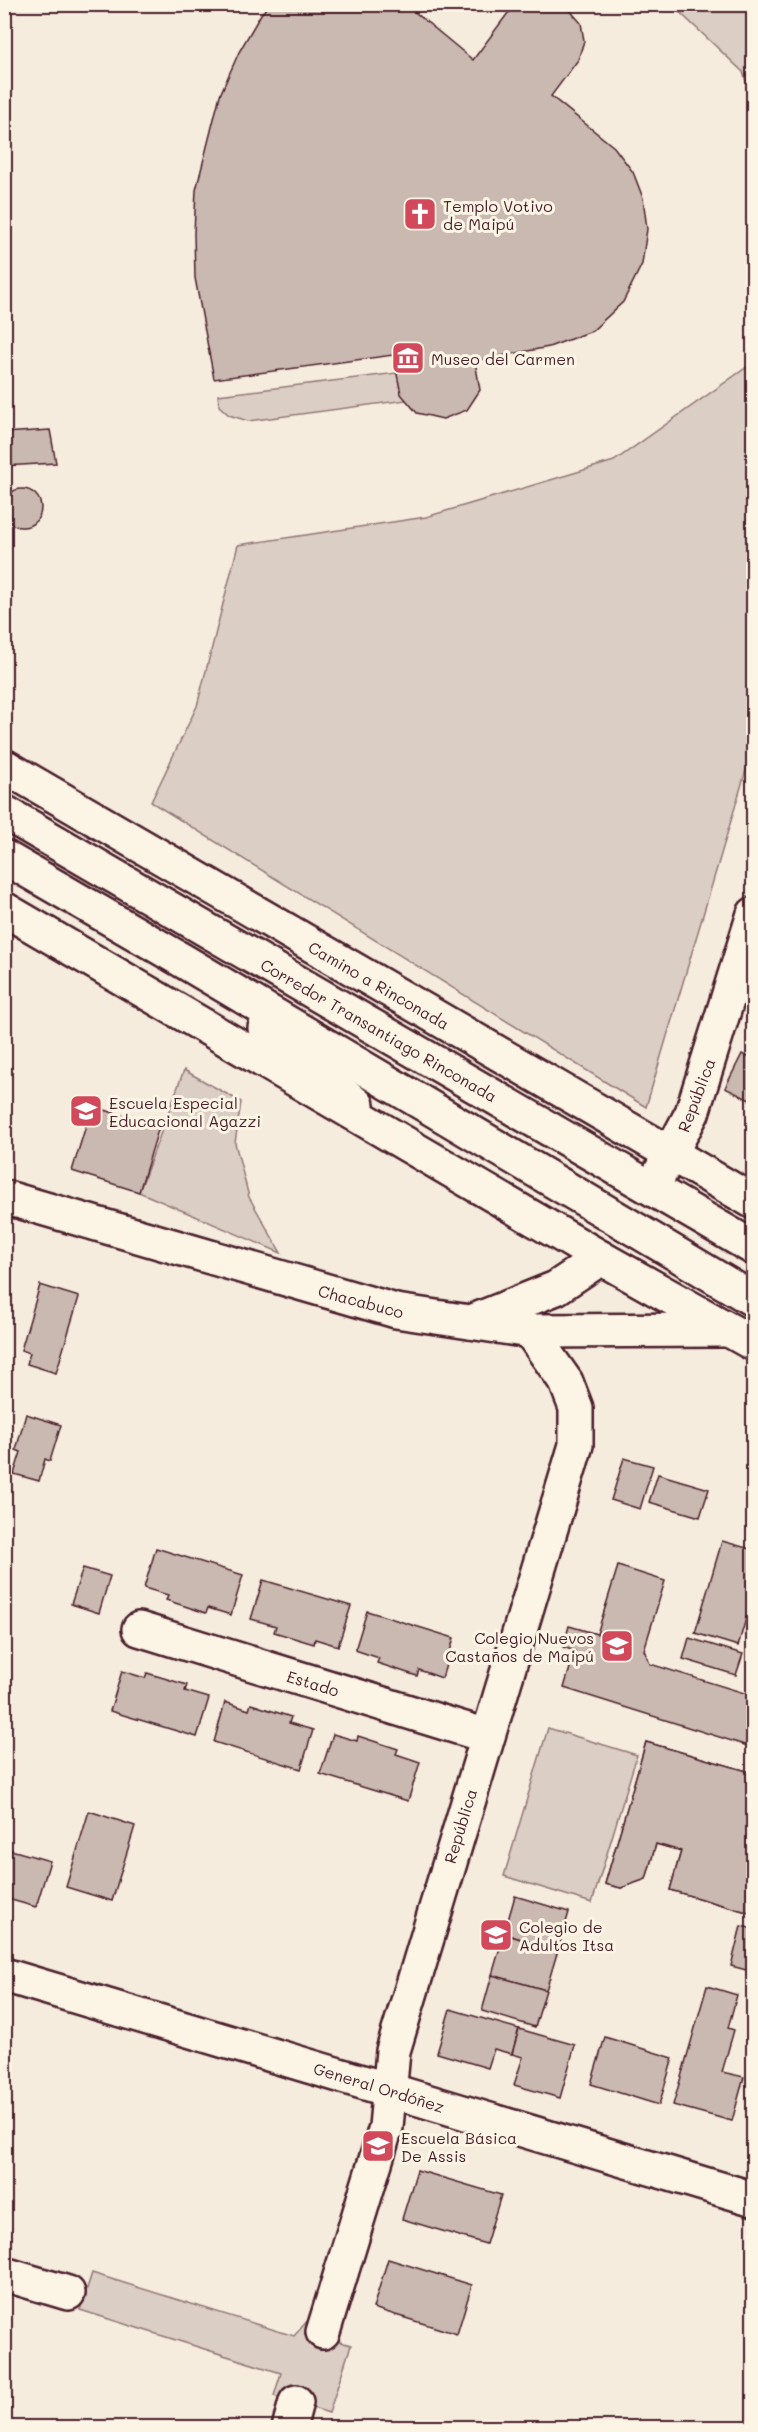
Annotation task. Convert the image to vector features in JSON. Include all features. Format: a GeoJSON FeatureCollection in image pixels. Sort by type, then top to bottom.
{"type":"FeatureCollection","features":[{"type":"Feature","properties":{"kind":"street","name":"Camino a Rinconada"},"geometry":{"type":"LineString","coordinates":[[4,766],[753,1202]]}},
{"type":"Feature","properties":{"kind":"street","name":"Corredor Transantiago Rinconada"},"geometry":{"type":"LineString","coordinates":[[4,812],[753,1248]]}},
{"type":"Feature","properties":{"kind":"street"},"geometry":{"type":"LineString","coordinates":[[4,857],[753,1300]]}},
{"type":"Feature","properties":{"kind":"street"},"geometry":{"type":"LineString","coordinates":[[4,909],[601,1258],[741,1337]]}},
{"type":"Feature","properties":{"kind":"street","name":"República"},"geometry":{"type":"LineString","coordinates":[[469,1322],[556,1287],[601,1258],[628,1227],[671,1155],[692,1113],[753,914]]}},
{"type":"Feature","properties":{"kind":"street"},"geometry":{"type":"LineString","coordinates":[[185,962],[393,1135]]}},
{"type":"Feature","properties":{"kind":"street","name":"Chacabuco"},"geometry":{"type":"LineString","coordinates":[[4,1197],[396,1311],[531,1331],[741,1337]]}},
{"type":"Feature","properties":{"kind":"street","name":"República"},"geometry":{"type":"LineString","coordinates":[[323,2332],[386,2127],[393,2051],[576,1445],[576,1408],[566,1382],[531,1331]]}},
{"type":"Feature","properties":{"kind":"street","name":"Estado"},"geometry":{"type":"LineString","coordinates":[[139,1629],[487,1736]]}},
{"type":"Feature","properties":{"kind":"street","name":"General Ordóñez"},"geometry":{"type":"LineString","coordinates":[[4,1975],[753,2199]]}},
{"type":"Feature","properties":{"kind":"street"},"geometry":{"type":"LineString","coordinates":[[4,2274],[68,2293]]}},
{"type":"Feature","properties":{"kind":"shaded area"},"geometry":{"type":"Polygon","coordinates":[[[672,5],[753,5],[753,103],[743,72],[672,5]]]}},
{"type":"Feature","properties":{"kind":"shaded area"},"geometry":{"type":"Polygon","coordinates":[[[753,354],[753,753],[749,760],[646,1107],[151,802],[197,706],[238,545],[426,517],[614,461],[751,364],[753,354]]]}},
{"type":"Feature","properties":{"kind":"shaded area"},"geometry":{"type":"Polygon","coordinates":[[[397,373],[407,400],[248,421],[229,415],[219,406],[218,395],[397,373]]]}},
{"type":"Feature","properties":{"kind":"shaded area"},"geometry":{"type":"Polygon","coordinates":[[[184,1070],[241,1102],[235,1143],[249,1197],[281,1253],[139,1192],[184,1070]]]}},
{"type":"Feature","properties":{"kind":"shaded area"},"geometry":{"type":"Polygon","coordinates":[[[548,1728],[637,1755],[592,1903],[504,1876],[548,1728]]]}},
{"type":"Feature","properties":{"kind":"shaded area"},"geometry":{"type":"Polygon","coordinates":[[[92,2273],[294,2336],[309,2319],[333,2340],[351,2345],[329,2413],[274,2396],[281,2373],[80,2310],[92,2273]]]}},
{"type":"Feature","properties":{"kind":"building","name":"Templo Votivo de Maipú"},"geometry":{"type":"Polygon","coordinates":[[[270,4],[405,4],[473,60],[508,13],[523,4],[567,7],[581,23],[584,41],[578,60],[551,96],[614,147],[633,172],[643,198],[647,229],[642,264],[623,302],[592,331],[549,347],[475,361],[480,390],[467,410],[443,419],[417,413],[401,394],[393,355],[214,379],[195,278],[196,190],[220,95],[239,52],[261,14],[270,4]]]}},
{"type":"Feature","properties":{"kind":"building"},"geometry":{"type":"Polygon","coordinates":[[[50,430],[56,463],[4,466],[4,433],[50,430]]]}},
{"type":"Feature","properties":{"kind":"building"},"geometry":{"type":"Polygon","coordinates":[[[22,489],[36,494],[41,508],[36,522],[22,527],[8,522],[3,508],[8,494],[22,489]]]}},
{"type":"Feature","properties":{"kind":"building"},"geometry":{"type":"Polygon","coordinates":[[[754,1046],[754,1102],[725,1088],[742,1054],[748,1057],[754,1046]]]}},
{"type":"Feature","properties":{"kind":"building","name":"Escuela Especial Educacional Agazzi"},"geometry":{"type":"Polygon","coordinates":[[[92,1106],[159,1127],[139,1192],[72,1171],[92,1106]]]}},
{"type":"Feature","properties":{"kind":"building"},"geometry":{"type":"Polygon","coordinates":[[[40,1285],[79,1297],[56,1373],[27,1364],[30,1353],[21,1350],[40,1285]]]}},
{"type":"Feature","properties":{"kind":"building"},"geometry":{"type":"Polygon","coordinates":[[[26,1414],[61,1425],[50,1461],[45,1459],[39,1481],[14,1474],[21,1452],[16,1450],[26,1414]]]}},
{"type":"Feature","properties":{"kind":"building"},"geometry":{"type":"Polygon","coordinates":[[[624,1458],[653,1466],[640,1509],[611,1500],[624,1458]]]}},
{"type":"Feature","properties":{"kind":"building"},"geometry":{"type":"Polygon","coordinates":[[[658,1474],[709,1489],[700,1517],[649,1502],[658,1474]]]}},
{"type":"Feature","properties":{"kind":"building"},"geometry":{"type":"Polygon","coordinates":[[[722,1541],[754,1550],[754,1591],[738,1646],[695,1633],[722,1541]]]}},
{"type":"Feature","properties":{"kind":"building"},"geometry":{"type":"Polygon","coordinates":[[[156,1548],[243,1575],[231,1615],[208,1608],[206,1613],[166,1600],[168,1595],[144,1588],[156,1548]]]}},
{"type":"Feature","properties":{"kind":"building"},"geometry":{"type":"Polygon","coordinates":[[[618,1566],[665,1581],[644,1650],[650,1664],[754,1696],[754,1748],[564,1688],[575,1651],[563,1647],[569,1626],[597,1634],[618,1566]]]}},
{"type":"Feature","properties":{"kind":"building"},"geometry":{"type":"Polygon","coordinates":[[[83,1568],[110,1576],[99,1613],[71,1604],[83,1568]]]}},
{"type":"Feature","properties":{"kind":"building"},"geometry":{"type":"Polygon","coordinates":[[[263,1580],[351,1606],[338,1646],[315,1639],[314,1644],[274,1632],[276,1626],[251,1619],[263,1580]]]}},
{"type":"Feature","properties":{"kind":"building"},"geometry":{"type":"Polygon","coordinates":[[[367,1611],[454,1638],[442,1678],[419,1670],[417,1676],[377,1663],[379,1658],[355,1650],[367,1611]]]}},
{"type":"Feature","properties":{"kind":"building"},"geometry":{"type":"Polygon","coordinates":[[[689,1638],[743,1654],[736,1675],[683,1659],[689,1638]]]}},
{"type":"Feature","properties":{"kind":"building"},"geometry":{"type":"Polygon","coordinates":[[[122,1671],[145,1678],[147,1673],[187,1685],[185,1691],[209,1698],[197,1737],[110,1711],[122,1671]]]}},
{"type":"Feature","properties":{"kind":"building"},"geometry":{"type":"Polygon","coordinates":[[[225,1702],[249,1710],[251,1704],[291,1717],[289,1723],[313,1730],[301,1769],[214,1742],[225,1702]]]}},
{"type":"Feature","properties":{"kind":"building"},"geometry":{"type":"Polygon","coordinates":[[[333,1734],[357,1741],[358,1736],[398,1749],[396,1754],[420,1762],[408,1801],[320,1774],[333,1734]]]}},
{"type":"Feature","properties":{"kind":"building"},"geometry":{"type":"Polygon","coordinates":[[[646,1742],[754,1773],[754,1816],[730,1809],[713,1866],[754,1878],[754,1914],[670,1890],[681,1851],[656,1844],[646,1879],[621,1888],[605,1884],[646,1742]]]}},
{"type":"Feature","properties":{"kind":"building"},"geometry":{"type":"Polygon","coordinates":[[[646,1742],[754,1773],[754,1914],[670,1890],[681,1851],[656,1844],[646,1879],[621,1888],[605,1884],[646,1742]]]}},
{"type":"Feature","properties":{"kind":"building"},"geometry":{"type":"Polygon","coordinates":[[[89,1811],[135,1826],[112,1901],[66,1887],[89,1811]]]}},
{"type":"Feature","properties":{"kind":"building"},"geometry":{"type":"Polygon","coordinates":[[[4,1848],[50,1861],[36,1907],[4,1898],[4,1848]]]}},
{"type":"Feature","properties":{"kind":"building"},"geometry":{"type":"Polygon","coordinates":[[[515,1896],[569,1912],[558,1950],[504,1934],[515,1896]]]}},
{"type":"Feature","properties":{"kind":"building"},"geometry":{"type":"Polygon","coordinates":[[[741,1926],[754,1929],[754,1972],[731,1966],[741,1926]]]}},
{"type":"Feature","properties":{"kind":"building"},"geometry":{"type":"Polygon","coordinates":[[[504,1934],[558,1950],[546,1990],[492,1975],[504,1934]]]}},
{"type":"Feature","properties":{"kind":"building"},"geometry":{"type":"Polygon","coordinates":[[[492,1975],[546,1990],[535,2027],[482,2011],[492,1975]]]}},
{"type":"Feature","properties":{"kind":"building"},"geometry":{"type":"Polygon","coordinates":[[[707,1986],[737,1995],[728,2028],[734,2030],[722,2072],[744,2077],[732,2121],[673,2105],[707,1986]]]}},
{"type":"Feature","properties":{"kind":"building"},"geometry":{"type":"Polygon","coordinates":[[[450,2009],[519,2029],[512,2054],[494,2049],[488,2068],[437,2053],[450,2009]]]}},
{"type":"Feature","properties":{"kind":"building"},"geometry":{"type":"Polygon","coordinates":[[[519,2029],[575,2045],[560,2098],[514,2085],[523,2057],[512,2054],[519,2029]]]}},
{"type":"Feature","properties":{"kind":"building"},"geometry":{"type":"Polygon","coordinates":[[[605,2037],[673,2058],[659,2105],[591,2084],[605,2037]]]}},
{"type":"Feature","properties":{"kind":"building"},"geometry":{"type":"Polygon","coordinates":[[[417,2170],[501,2195],[486,2244],[402,2219],[417,2170]]]}},
{"type":"Feature","properties":{"kind":"building"},"geometry":{"type":"Polygon","coordinates":[[[388,2259],[472,2285],[457,2334],[373,2308],[388,2259]]]}},
{"type":"Feature","properties":{"kind":"place","name":"Templo Votivo de Maipú"},"geometry":{"type":"Point","coordinates":[420,214]}},
{"type":"Feature","properties":{"kind":"place","name":"Museo del Carmen"},"geometry":{"type":"Point","coordinates":[408,358]}},
{"type":"Feature","properties":{"kind":"place","name":"Escuela Especial Educacional Agazzi"},"geometry":{"type":"Point","coordinates":[86,1111]}},
{"type":"Feature","properties":{"kind":"place","name":"Colegio Nuevos Castaños de Maipú"},"geometry":{"type":"Point","coordinates":[617,1646]}},
{"type":"Feature","properties":{"kind":"place","name":"Colegio de Adultos Itsa"},"geometry":{"type":"Point","coordinates":[496,1935]}},
{"type":"Feature","properties":{"kind":"place","name":"Escuela Básica De Assis"},"geometry":{"type":"Point","coordinates":[378,2146]}}]}
